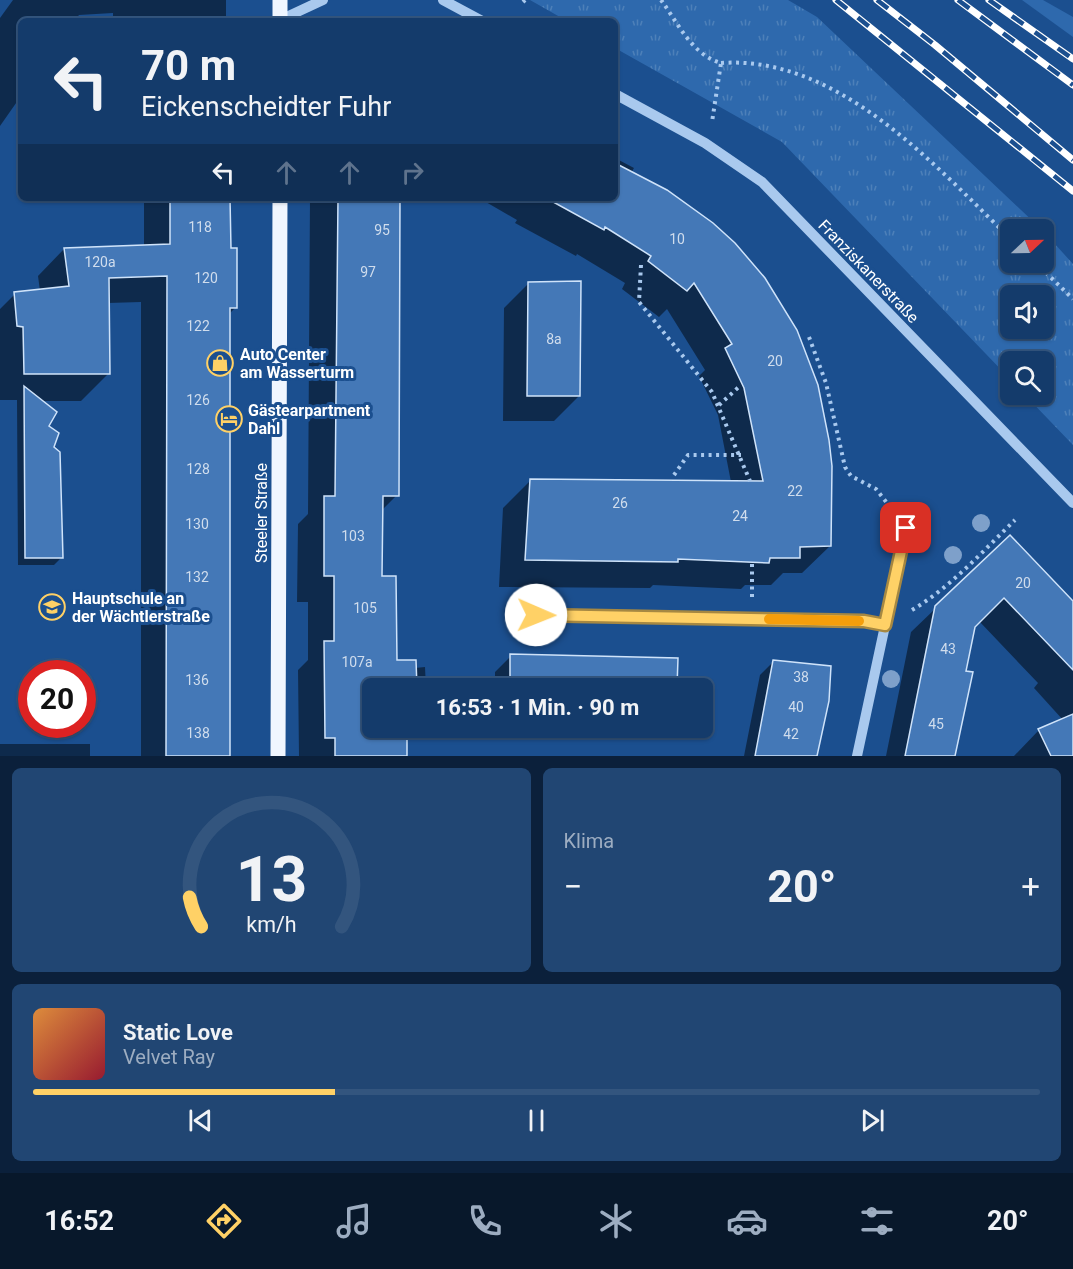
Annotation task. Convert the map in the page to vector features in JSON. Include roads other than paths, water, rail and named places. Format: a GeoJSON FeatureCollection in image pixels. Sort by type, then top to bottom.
{"type":"FeatureCollection","features":[{"type":"Feature","properties":{"kind":"main road"},"geometry":{"type":"LineString","coordinates":[[280,0],[280,18]]}},
{"type":"Feature","properties":{"kind":"main road","name":"Steeler Straße"},"geometry":{"type":"LineString","coordinates":[[278,756],[280,201]]}},
{"type":"Feature","properties":{"kind":"street"},"geometry":{"type":"LineString","coordinates":[[284,18],[323,0]]}},
{"type":"Feature","properties":{"kind":"street"},"geometry":{"type":"LineString","coordinates":[[443,0],[476,18]]}},
{"type":"Feature","properties":{"kind":"street","name":"Franziskanerstraße"},"geometry":{"type":"LineString","coordinates":[[618,96],[705,143],[762,182],[1073,503]]}},
{"type":"Feature","properties":{"kind":"street"},"geometry":{"type":"LineString","coordinates":[[857,756],[906,528]]}},
{"type":"Feature","properties":{"kind":"street"},"geometry":{"type":"LineString","coordinates":[[512,615],[864,621],[885,625]]}},
{"type":"Feature","properties":{"kind":"railway"},"geometry":{"type":"LineString","coordinates":[[836,0],[1073,191]]}},
{"type":"Feature","properties":{"kind":"railway"},"geometry":{"type":"LineString","coordinates":[[877,0],[935,45],[1073,160]]}},
{"type":"Feature","properties":{"kind":"railway"},"geometry":{"type":"LineString","coordinates":[[958,0],[1073,85]]}},
{"type":"Feature","properties":{"kind":"railway"},"geometry":{"type":"LineString","coordinates":[[989,0],[1073,59]]}},
{"type":"Feature","properties":{"kind":"place","name":"Auto Center am Wasserturm"},"geometry":{"type":"Point","coordinates":[220,363]}},
{"type":"Feature","properties":{"kind":"place","name":"Gästearpartment Dahl"},"geometry":{"type":"Point","coordinates":[229,419]}},
{"type":"Feature","properties":{"kind":"place","name":"Hauptschule an der Wächtlerstraße"},"geometry":{"type":"Point","coordinates":[52,607]}}]}
